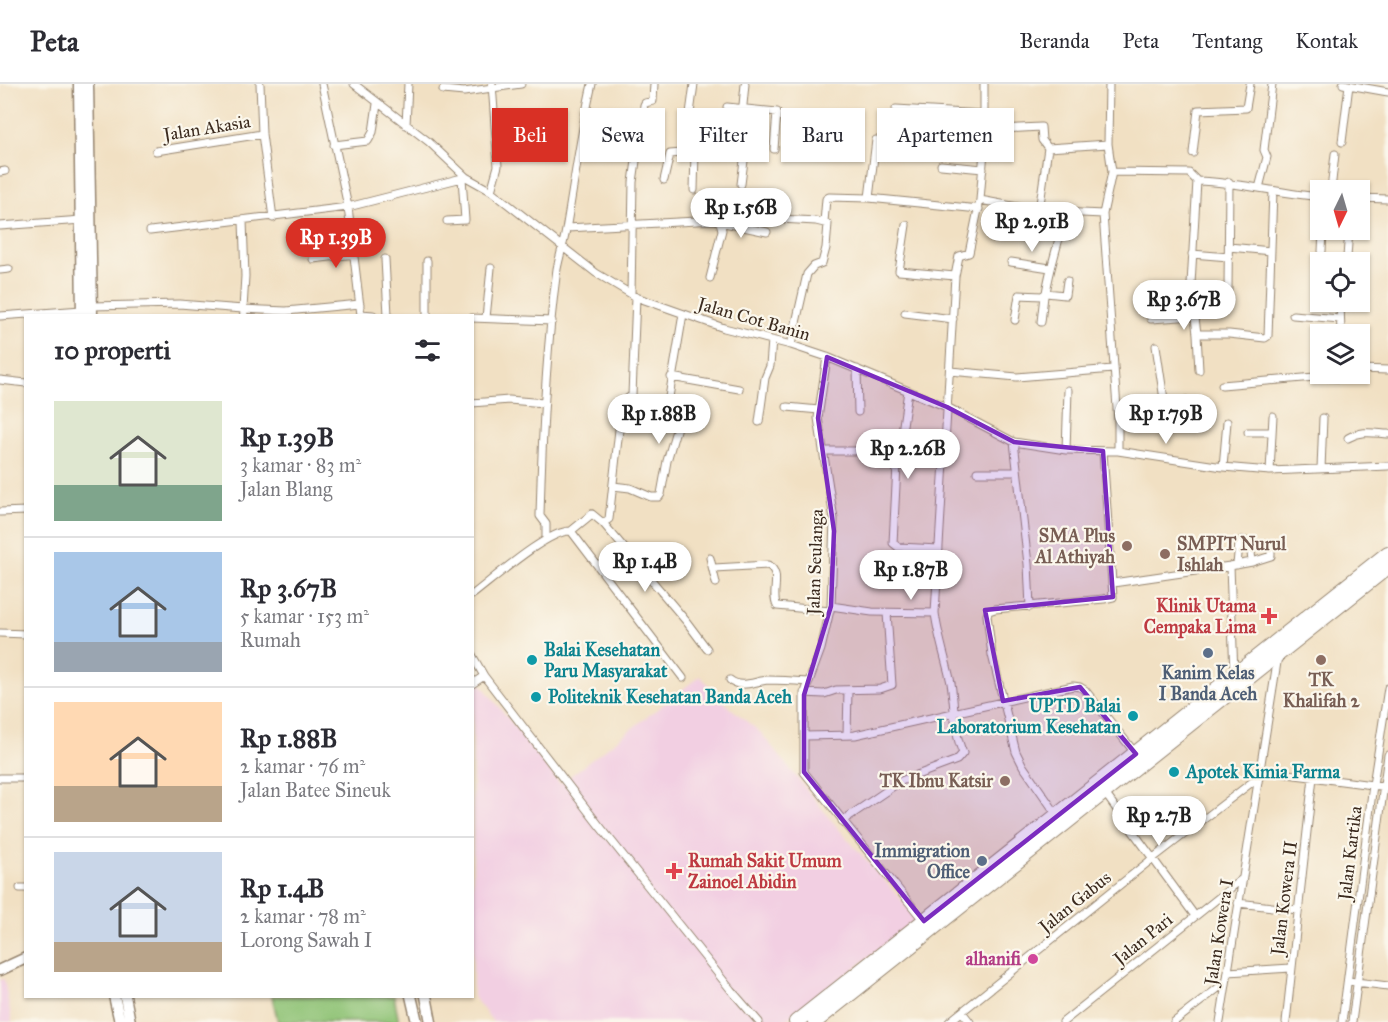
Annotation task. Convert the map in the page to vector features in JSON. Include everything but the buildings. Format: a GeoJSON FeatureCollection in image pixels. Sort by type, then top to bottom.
{"type":"FeatureCollection","features":[{"type":"Feature","properties":{"kind":"highway"},"geometry":{"type":"LineString","coordinates":[[815,1022],[831,1002],[924,921],[1388,553]]}},
{"type":"Feature","properties":{"kind":"highway"},"geometry":{"type":"LineString","coordinates":[[796,1022],[831,1002],[1104,792],[1388,567]]}},
{"type":"Feature","properties":{"kind":"main road"},"geometry":{"type":"LineString","coordinates":[[79,84],[87,312]]}},
{"type":"Feature","properties":{"kind":"main road"},"geometry":{"type":"LineString","coordinates":[[87,312],[88,84]]}},
{"type":"Feature","properties":{"kind":"main road"},"geometry":{"type":"LineString","coordinates":[[0,970],[24,959]]}},
{"type":"Feature","properties":{"kind":"main road"},"geometry":{"type":"LineString","coordinates":[[114,998],[120,1022]]}},
{"type":"Feature","properties":{"kind":"main road"},"geometry":{"type":"LineString","coordinates":[[124,998],[130,1022]]}},
{"type":"Feature","properties":{"kind":"main road"},"geometry":{"type":"LineString","coordinates":[[411,998],[417,1022]]}},
{"type":"Feature","properties":{"kind":"main road"},"geometry":{"type":"LineString","coordinates":[[426,998],[431,1022]]}},
{"type":"Feature","properties":{"kind":"street"},"geometry":{"type":"LineString","coordinates":[[260,84],[262,134],[273,218]]}},
{"type":"Feature","properties":{"kind":"street"},"geometry":{"type":"LineString","coordinates":[[322,84],[348,207],[361,314]]}},
{"type":"Feature","properties":{"kind":"street","name":"Jalan Cot Banin"},"geometry":{"type":"LineString","coordinates":[[354,84],[429,142],[464,177],[491,191],[596,273],[634,295],[724,328],[827,357],[947,407],[1014,442],[1066,450],[1118,451],[1223,467],[1270,471],[1388,466]]}},
{"type":"Feature","properties":{"kind":"street"},"geometry":{"type":"LineString","coordinates":[[406,125],[408,84]]}},
{"type":"Feature","properties":{"kind":"street"},"geometry":{"type":"LineString","coordinates":[[443,90],[464,92],[493,86],[521,84]]}},
{"type":"Feature","properties":{"kind":"street"},"geometry":{"type":"LineString","coordinates":[[546,539],[546,524],[540,516],[544,403],[552,321],[562,245],[567,228],[579,145],[592,84]]}},
{"type":"Feature","properties":{"kind":"street"},"geometry":{"type":"LineString","coordinates":[[603,523],[609,519],[622,403],[632,395],[633,182],[644,105],[653,101],[654,84]]}},
{"type":"Feature","properties":{"kind":"street"},"geometry":{"type":"LineString","coordinates":[[691,108],[694,84]]}},
{"type":"Feature","properties":{"kind":"street"},"geometry":{"type":"LineString","coordinates":[[727,107],[742,108],[745,84]]}},
{"type":"Feature","properties":{"kind":"street"},"geometry":{"type":"LineString","coordinates":[[983,108],[984,84]]}},
{"type":"Feature","properties":{"kind":"street"},"geometry":{"type":"LineString","coordinates":[[1110,84],[1108,144],[1112,172],[1103,214],[1118,422],[1118,451]]}},
{"type":"Feature","properties":{"kind":"street"},"geometry":{"type":"LineString","coordinates":[[1193,153],[1198,110],[1246,108],[1250,84]]}},
{"type":"Feature","properties":{"kind":"street"},"geometry":{"type":"LineString","coordinates":[[1259,188],[1267,158],[1264,150],[1272,84]]}},
{"type":"Feature","properties":{"kind":"street"},"geometry":{"type":"LineString","coordinates":[[1342,142],[1346,85],[1369,86],[1388,92]]}},
{"type":"Feature","properties":{"kind":"street"},"geometry":{"type":"LineString","coordinates":[[491,191],[498,166],[493,86]]}},
{"type":"Feature","properties":{"kind":"street"},"geometry":{"type":"LineString","coordinates":[[334,145],[368,141],[373,132],[377,104]]}},
{"type":"Feature","properties":{"kind":"street"},"geometry":{"type":"LineString","coordinates":[[769,111],[777,112],[774,149]]}},
{"type":"Feature","properties":{"kind":"street"},"geometry":{"type":"LineString","coordinates":[[1014,128],[1041,127],[1042,140],[1048,148],[1039,211]]}},
{"type":"Feature","properties":{"kind":"street","name":"Jalan Akasia"},"geometry":{"type":"LineString","coordinates":[[156,151],[262,134]]}},
{"type":"Feature","properties":{"kind":"street"},"geometry":{"type":"LineString","coordinates":[[869,198],[876,140]]}},
{"type":"Feature","properties":{"kind":"street"},"geometry":{"type":"LineString","coordinates":[[1048,148],[1108,144]]}},
{"type":"Feature","properties":{"kind":"street"},"geometry":{"type":"LineString","coordinates":[[664,180],[670,154],[677,153]]}},
{"type":"Feature","properties":{"kind":"street"},"geometry":{"type":"LineString","coordinates":[[1332,180],[1335,154]]}},
{"type":"Feature","properties":{"kind":"street"},"geometry":{"type":"LineString","coordinates":[[694,190],[695,162]]}},
{"type":"Feature","properties":{"kind":"street"},"geometry":{"type":"LineString","coordinates":[[741,184],[744,162]]}},
{"type":"Feature","properties":{"kind":"street"},"geometry":{"type":"LineString","coordinates":[[842,820],[901,782],[957,760],[963,753],[959,744],[950,682],[935,613],[955,276],[959,256],[969,254],[979,209],[982,162]]}},
{"type":"Feature","properties":{"kind":"street"},"geometry":{"type":"LineString","coordinates":[[940,165],[982,169]]}},
{"type":"Feature","properties":{"kind":"street"},"geometry":{"type":"LineString","coordinates":[[1112,172],[1189,173],[1197,181],[1229,182],[1273,191],[1310,195]]}},
{"type":"Feature","properties":{"kind":"street"},"geometry":{"type":"LineString","coordinates":[[150,231],[273,218],[348,207],[464,177],[465,220],[447,221]]}},
{"type":"Feature","properties":{"kind":"street"},"geometry":{"type":"LineString","coordinates":[[1197,181],[1191,290],[1199,370]]}},
{"type":"Feature","properties":{"kind":"street"},"geometry":{"type":"LineString","coordinates":[[1191,290],[1221,294],[1228,290],[1229,182]]}},
{"type":"Feature","properties":{"kind":"street"},"geometry":{"type":"LineString","coordinates":[[1197,334],[1268,336],[1273,191]]}},
{"type":"Feature","properties":{"kind":"street"},"geometry":{"type":"LineString","coordinates":[[824,222],[826,199],[829,196],[979,209]]}},
{"type":"Feature","properties":{"kind":"street"},"geometry":{"type":"LineString","coordinates":[[1370,198],[1388,199]]}},
{"type":"Feature","properties":{"kind":"street"},"geometry":{"type":"LineString","coordinates":[[980,201],[1039,211],[1103,214]]}},
{"type":"Feature","properties":{"kind":"street"},"geometry":{"type":"LineString","coordinates":[[1041,322],[1050,268],[1061,235],[1065,213]]}},
{"type":"Feature","properties":{"kind":"street"},"geometry":{"type":"LineString","coordinates":[[780,219],[828,224],[822,263],[814,266],[807,274],[791,345]]}},
{"type":"Feature","properties":{"kind":"street"},"geometry":{"type":"LineString","coordinates":[[0,226],[82,220]]}},
{"type":"Feature","properties":{"kind":"street"},"geometry":{"type":"LineString","coordinates":[[567,228],[716,220],[766,232]]}},
{"type":"Feature","properties":{"kind":"street"},"geometry":{"type":"LineString","coordinates":[[243,221],[245,276],[243,312]]}},
{"type":"Feature","properties":{"kind":"street"},"geometry":{"type":"LineString","coordinates":[[710,278],[722,230],[720,222]]}},
{"type":"Feature","properties":{"kind":"street"},"geometry":{"type":"LineString","coordinates":[[906,225],[899,271],[955,276]]}},
{"type":"Feature","properties":{"kind":"street"},"geometry":{"type":"LineString","coordinates":[[1322,251],[1323,240]]}},
{"type":"Feature","properties":{"kind":"street"},"geometry":{"type":"LineString","coordinates":[[1228,247],[1272,251]]}},
{"type":"Feature","properties":{"kind":"street"},"geometry":{"type":"LineString","coordinates":[[313,260],[355,254]]}},
{"type":"Feature","properties":{"kind":"street"},"geometry":{"type":"LineString","coordinates":[[1192,254],[1228,257]]}},
{"type":"Feature","properties":{"kind":"street"},"geometry":{"type":"LineString","coordinates":[[385,259],[388,314]]}},
{"type":"Feature","properties":{"kind":"street"},"geometry":{"type":"LineString","coordinates":[[427,261],[427,314]]}},
{"type":"Feature","properties":{"kind":"street"},"geometry":{"type":"LineString","coordinates":[[1011,262],[1050,268]]}},
{"type":"Feature","properties":{"kind":"street"},"geometry":{"type":"LineString","coordinates":[[486,318],[491,268]]}},
{"type":"Feature","properties":{"kind":"street"},"geometry":{"type":"LineString","coordinates":[[0,270],[9,269]]}},
{"type":"Feature","properties":{"kind":"street"},"geometry":{"type":"LineString","coordinates":[[1015,320],[1019,295],[1065,295],[1067,280]]}},
{"type":"Feature","properties":{"kind":"street"},"geometry":{"type":"LineString","coordinates":[[44,314],[87,312],[165,303],[243,312],[286,313],[360,304]]}},
{"type":"Feature","properties":{"kind":"street"},"geometry":{"type":"LineString","coordinates":[[193,305],[194,314]]}},
{"type":"Feature","properties":{"kind":"street"},"geometry":{"type":"LineString","coordinates":[[1340,312],[1340,324]]}},
{"type":"Feature","properties":{"kind":"street"},"geometry":{"type":"LineString","coordinates":[[905,313],[953,319]]}},
{"type":"Feature","properties":{"kind":"street"},"geometry":{"type":"LineString","coordinates":[[613,486],[630,488],[654,497],[659,497],[661,494],[681,408],[669,399],[683,314]]}},
{"type":"Feature","properties":{"kind":"street"},"geometry":{"type":"LineString","coordinates":[[0,316],[24,315]]}},
{"type":"Feature","properties":{"kind":"street"},"geometry":{"type":"LineString","coordinates":[[1293,315],[1340,319]]}},
{"type":"Feature","properties":{"kind":"street"},"geometry":{"type":"LineString","coordinates":[[1151,319],[1194,316]]}},
{"type":"Feature","properties":{"kind":"street"},"geometry":{"type":"LineString","coordinates":[[474,318],[552,321]]}},
{"type":"Feature","properties":{"kind":"street"},"geometry":{"type":"LineString","coordinates":[[759,422],[765,378],[770,366],[772,340]]}},
{"type":"Feature","properties":{"kind":"street"},"geometry":{"type":"LineString","coordinates":[[1156,346],[1166,413]]}},
{"type":"Feature","properties":{"kind":"street","name":"Jalan Seulanga"},"geometry":{"type":"LineString","coordinates":[[827,357],[819,410],[834,531],[830,609],[821,649],[804,693],[804,772],[924,921]]}},
{"type":"Feature","properties":{"kind":"street"},"geometry":{"type":"LineString","coordinates":[[857,369],[858,412]]}},
{"type":"Feature","properties":{"kind":"street"},"geometry":{"type":"LineString","coordinates":[[950,371],[1017,377],[1113,369]]}},
{"type":"Feature","properties":{"kind":"street"},"geometry":{"type":"LineString","coordinates":[[1370,369],[1388,369]]}},
{"type":"Feature","properties":{"kind":"street"},"geometry":{"type":"LineString","coordinates":[[671,377],[739,389]]}},
{"type":"Feature","properties":{"kind":"street"},"geometry":{"type":"LineString","coordinates":[[1222,385],[1310,377]]}},
{"type":"Feature","properties":{"kind":"street"},"geometry":{"type":"LineString","coordinates":[[0,380],[24,383]]}},
{"type":"Feature","properties":{"kind":"street"},"geometry":{"type":"LineString","coordinates":[[1066,450],[1068,390]]}},
{"type":"Feature","properties":{"kind":"street"},"geometry":{"type":"LineString","coordinates":[[908,391],[899,451],[893,543],[898,547],[939,549]]}},
{"type":"Feature","properties":{"kind":"street"},"geometry":{"type":"LineString","coordinates":[[474,403],[509,400],[544,403]]}},
{"type":"Feature","properties":{"kind":"street"},"geometry":{"type":"LineString","coordinates":[[1118,422],[1166,413],[1186,400]]}},
{"type":"Feature","properties":{"kind":"street"},"geometry":{"type":"LineString","coordinates":[[787,407],[819,410]]}},
{"type":"Feature","properties":{"kind":"street"},"geometry":{"type":"LineString","coordinates":[[1270,471],[1273,416]]}},
{"type":"Feature","properties":{"kind":"street"},"geometry":{"type":"LineString","coordinates":[[1321,469],[1323,418]]}},
{"type":"Feature","properties":{"kind":"street"},"geometry":{"type":"LineString","coordinates":[[1223,467],[1227,422]]}},
{"type":"Feature","properties":{"kind":"street"},"geometry":{"type":"LineString","coordinates":[[1248,432],[1272,432]]}},
{"type":"Feature","properties":{"kind":"street"},"geometry":{"type":"LineString","coordinates":[[1348,438],[1357,433],[1366,432],[1388,434]]}},
{"type":"Feature","properties":{"kind":"street"},"geometry":{"type":"LineString","coordinates":[[1014,442],[1028,564],[1030,607]]}},
{"type":"Feature","properties":{"kind":"street"},"geometry":{"type":"LineString","coordinates":[[824,451],[899,451]]}},
{"type":"Feature","properties":{"kind":"street"},"geometry":{"type":"LineString","coordinates":[[1058,815],[1023,766],[1016,752],[992,656],[987,615],[991,610],[1114,596],[1103,451]]}},
{"type":"Feature","properties":{"kind":"street"},"geometry":{"type":"LineString","coordinates":[[977,472],[1017,472]]}},
{"type":"Feature","properties":{"kind":"street"},"geometry":{"type":"LineString","coordinates":[[0,512],[24,511]]}},
{"type":"Feature","properties":{"kind":"street"},"geometry":{"type":"LineString","coordinates":[[571,531],[592,514],[603,523],[707,649]]}},
{"type":"Feature","properties":{"kind":"street"},"geometry":{"type":"LineString","coordinates":[[474,593],[546,539],[564,530],[571,531],[683,678]]}},
{"type":"Feature","properties":{"kind":"street"},"geometry":{"type":"LineString","coordinates":[[1234,675],[1234,566],[1239,543],[1242,540],[1251,544],[1252,562]]}},
{"type":"Feature","properties":{"kind":"street"},"geometry":{"type":"LineString","coordinates":[[1113,583],[1252,562],[1271,556],[1271,544]]}},
{"type":"Feature","properties":{"kind":"street"},"geometry":{"type":"LineString","coordinates":[[710,558],[716,583]]}},
{"type":"Feature","properties":{"kind":"street"},"geometry":{"type":"LineString","coordinates":[[714,568],[768,565],[772,567],[775,573],[774,602],[777,606],[887,613],[935,613]]}},
{"type":"Feature","properties":{"kind":"street"},"geometry":{"type":"LineString","coordinates":[[804,693],[824,694],[836,690],[880,689],[892,686],[887,613]]}},
{"type":"Feature","properties":{"kind":"street"},"geometry":{"type":"LineString","coordinates":[[0,633],[24,634]]}},
{"type":"Feature","properties":{"kind":"street","name":"Jalan Kowera I"},"geometry":{"type":"LineString","coordinates":[[1220,1022],[1279,654]]}},
{"type":"Feature","properties":{"kind":"street"},"geometry":{"type":"LineString","coordinates":[[474,658],[484,676],[598,824],[722,980],[759,1022]]}},
{"type":"Feature","properties":{"kind":"street"},"geometry":{"type":"LineString","coordinates":[[474,683],[484,676]]}},
{"type":"Feature","properties":{"kind":"street"},"geometry":{"type":"LineString","coordinates":[[730,681],[744,684],[764,680],[808,682]]}},
{"type":"Feature","properties":{"kind":"street"},"geometry":{"type":"LineString","coordinates":[[804,736],[847,735],[954,714],[1065,686],[1080,687],[1085,690],[1136,754]]}},
{"type":"Feature","properties":{"kind":"street","name":"Jalan Kartika"},"geometry":{"type":"LineString","coordinates":[[1342,1022],[1388,688]]}},
{"type":"Feature","properties":{"kind":"street"},"geometry":{"type":"LineString","coordinates":[[847,735],[848,690]]}},
{"type":"Feature","properties":{"kind":"street","name":"Jalan Kartika"},"geometry":{"type":"LineString","coordinates":[[1352,1022],[1388,755]]}},
{"type":"Feature","properties":{"kind":"street"},"geometry":{"type":"LineString","coordinates":[[1260,776],[1272,772],[1385,787]]}},
{"type":"Feature","properties":{"kind":"street","name":"Jalan Gabus"},"geometry":{"type":"LineString","coordinates":[[949,1022],[1152,859],[1260,776]]}},
{"type":"Feature","properties":{"kind":"street","name":"Jalan Kowera II"},"geometry":{"type":"LineString","coordinates":[[1286,1022],[1313,777]]}},
{"type":"Feature","properties":{"kind":"street"},"geometry":{"type":"LineString","coordinates":[[0,778],[24,778]]}},
{"type":"Feature","properties":{"kind":"street"},"geometry":{"type":"LineString","coordinates":[[1104,792],[1196,916]]}},
{"type":"Feature","properties":{"kind":"street"},"geometry":{"type":"LineString","coordinates":[[1362,875],[1371,877]]}},
{"type":"Feature","properties":{"kind":"street","name":"Jalan Pari"},"geometry":{"type":"LineString","coordinates":[[1063,1022],[1242,879]]}},
{"type":"Feature","properties":{"kind":"street"},"geometry":{"type":"LineString","coordinates":[[1238,903],[1298,910]]}},
{"type":"Feature","properties":{"kind":"street"},"geometry":{"type":"LineString","coordinates":[[1228,972],[1291,968]]}},
{"type":"Feature","properties":{"kind":"street"},"geometry":{"type":"LineString","coordinates":[[1348,981],[1388,986]]}},
{"type":"Feature","properties":{"kind":"street"},"geometry":{"type":"LineString","coordinates":[[1174,1022],[1226,982]]}},
{"type":"Feature","properties":{"kind":"street"},"geometry":{"type":"LineString","coordinates":[[962,1012],[970,1022]]}},
{"type":"Feature","properties":{"kind":"highlighted area"},"geometry":{"type":"Polygon","coordinates":[[[827,357],[947,407],[1014,442],[1103,451],[1113,597],[985,610],[1003,701],[1080,687],[1136,754],[924,921],[804,772],[804,695],[831,606],[834,531],[818,418],[827,357]]]}},
{"type":"Feature","properties":{"kind":"shaded area","name":"Rumah Sakit Umum Zainoel Abidin"},"geometry":{"type":"Polygon","coordinates":[[[474,675],[560,784],[700,676],[728,706],[761,733],[832,821],[919,920],[783,1022],[493,1022],[474,997],[474,675]]]}},
{"type":"Feature","properties":{"kind":"shaded area"},"geometry":{"type":"Polygon","coordinates":[[[4,979],[12,1022],[0,1022],[0,980],[4,979]]]}},
{"type":"Feature","properties":{"kind":"green space"},"geometry":{"type":"Polygon","coordinates":[[[272,998],[394,998],[399,1022],[278,1022],[272,998]]]}},
{"type":"Feature","properties":{"kind":"place","name":"SMA Plus Al Athiyah"},"geometry":{"type":"Point","coordinates":[1127,546]}},
{"type":"Feature","properties":{"kind":"place","name":"SMPIT Nurul Ishlah"},"geometry":{"type":"Point","coordinates":[1165,554]}},
{"type":"Feature","properties":{"kind":"place","name":"Klinik Utama Cempaka Lima"},"geometry":{"type":"Point","coordinates":[1269,616]}},
{"type":"Feature","properties":{"kind":"place","name":"Kanim Kelas I Banda Aceh"},"geometry":{"type":"Point","coordinates":[1208,653]}},
{"type":"Feature","properties":{"kind":"place","name":"Balai Kesehatan Paru Masyarakat"},"geometry":{"type":"Point","coordinates":[532,660]}},
{"type":"Feature","properties":{"kind":"place","name":"TK Khalifah 2"},"geometry":{"type":"Point","coordinates":[1321,660]}},
{"type":"Feature","properties":{"kind":"place","name":"Politeknik Kesehatan Banda Aceh"},"geometry":{"type":"Point","coordinates":[536,697]}},
{"type":"Feature","properties":{"kind":"place","name":"UPTD Balai Laboratorium Kesehatan"},"geometry":{"type":"Point","coordinates":[1133,716]}},
{"type":"Feature","properties":{"kind":"place","name":"Apotek Kimia Farma"},"geometry":{"type":"Point","coordinates":[1174,772]}},
{"type":"Feature","properties":{"kind":"place","name":"TK Ibnu Katsir"},"geometry":{"type":"Point","coordinates":[1005,781]}},
{"type":"Feature","properties":{"kind":"place","name":"Immigration Office"},"geometry":{"type":"Point","coordinates":[982,861]}},
{"type":"Feature","properties":{"kind":"place","name":"Rumah Sakit Umum Zainoel Abidin"},"geometry":{"type":"Point","coordinates":[674,871]}},
{"type":"Feature","properties":{"kind":"place","name":"alhanifi"},"geometry":{"type":"Point","coordinates":[1033,959]}}]}
